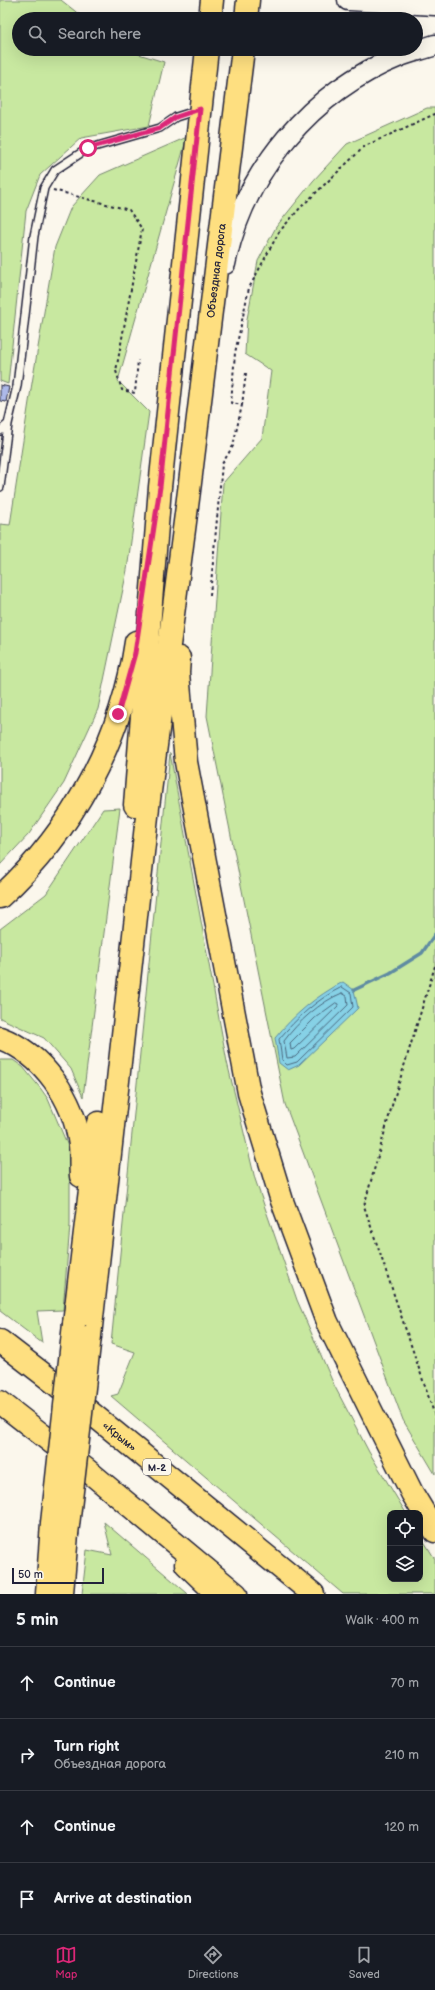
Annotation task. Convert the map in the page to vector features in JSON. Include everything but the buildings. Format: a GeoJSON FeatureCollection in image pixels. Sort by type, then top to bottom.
{"type":"FeatureCollection","features":[{"type":"Feature","properties":{"kind":"main road"},"geometry":{"type":"LineString","coordinates":[[211,12],[212,0]]}},
{"type":"Feature","properties":{"kind":"main road"},"geometry":{"type":"LineString","coordinates":[[247,12],[248,0]]}},
{"type":"Feature","properties":{"kind":"main road"},"geometry":{"type":"LineString","coordinates":[[348,0],[435,5]]}},
{"type":"Feature","properties":{"kind":"main road"},"geometry":{"type":"LineString","coordinates":[[423,49],[435,45]]}},
{"type":"Feature","properties":{"kind":"main road"},"geometry":{"type":"LineString","coordinates":[[84,1244],[135,805],[160,487],[205,56]]}},
{"type":"Feature","properties":{"kind":"main road","name":"Объездная дорога"},"geometry":{"type":"LineString","coordinates":[[189,491],[241,56]]}},
{"type":"Feature","properties":{"kind":"main road"},"geometry":{"type":"LineString","coordinates":[[204,366],[229,244],[242,207],[264,168],[287,137],[319,105],[360,76],[400,56]]}},
{"type":"Feature","properties":{"kind":"main road"},"geometry":{"type":"LineString","coordinates":[[0,897],[46,850],[71,815],[95,773],[118,714],[135,653],[160,487]]}},
{"type":"Feature","properties":{"kind":"main road"},"geometry":{"type":"LineString","coordinates":[[47,1594],[59,1528],[82,1330],[189,491]]}},
{"type":"Feature","properties":{"kind":"main road"},"geometry":{"type":"LineString","coordinates":[[189,491],[178,674],[186,762],[249,1093],[282,1201],[327,1322],[412,1493],[435,1531]]}},
{"type":"Feature","properties":{"kind":"main road"},"geometry":{"type":"LineString","coordinates":[[0,1038],[11,1042],[36,1060],[55,1081],[70,1108],[80,1144],[84,1244],[82,1330]]}},
{"type":"Feature","properties":{"kind":"main road"},"geometry":{"type":"LineString","coordinates":[[0,1335],[52,1381]]}},
{"type":"Feature","properties":{"kind":"main road","name":"«Крым»"},"geometry":{"type":"LineString","coordinates":[[0,1342],[52,1381],[313,1594]]}},
{"type":"Feature","properties":{"kind":"main road"},"geometry":{"type":"LineString","coordinates":[[0,1402],[87,1470],[236,1594]]}},
{"type":"Feature","properties":{"kind":"main road"},"geometry":{"type":"LineString","coordinates":[[87,1470],[217,1594]]}},
{"type":"Feature","properties":{"kind":"main road"},"geometry":{"type":"LineString","coordinates":[[59,1528],[62,1594]]}},
{"type":"Feature","properties":{"kind":"lane"},"geometry":{"type":"LineString","coordinates":[[0,487],[8,424],[17,386],[34,236],[44,188],[55,170],[88,148],[160,128],[176,117],[200,109]]}},
{"type":"Feature","properties":{"kind":"lane"},"geometry":{"type":"LineString","coordinates":[[0,431],[8,424]]}},
{"type":"Feature","properties":{"kind":"path"},"geometry":{"type":"LineString","coordinates":[[242,405],[231,403],[235,353],[249,288],[279,232],[301,207],[365,146],[434,114],[435,117]]}},
{"type":"Feature","properties":{"kind":"path"},"geometry":{"type":"LineString","coordinates":[[44,188],[129,210],[142,229],[116,371],[122,390],[135,393],[138,360]]}},
{"type":"Feature","properties":{"kind":"path"},"geometry":{"type":"LineString","coordinates":[[210,595],[222,464],[233,446],[242,405],[246,373]]}},
{"type":"Feature","properties":{"kind":"path"},"geometry":{"type":"LineString","coordinates":[[435,966],[393,1102],[364,1206],[435,1416]]}},
{"type":"Feature","properties":{"kind":"green space"},"geometry":{"type":"Polygon","coordinates":[[[0,0],[61,0],[76,12],[12,12],[12,56],[145,56],[164,62],[149,126],[81,138],[40,175],[26,211],[8,384],[0,381],[0,0]]]}},
{"type":"Feature","properties":{"kind":"green space"},"geometry":{"type":"Polygon","coordinates":[[[427,108],[435,108],[435,1474],[403,1420],[285,1104],[207,716],[223,483],[262,438],[271,371],[245,354],[247,319],[258,261],[276,227],[313,181],[347,144],[427,108]]]}},
{"type":"Feature","properties":{"kind":"green space"},"geometry":{"type":"Polygon","coordinates":[[[187,137],[118,381],[149,412],[127,570],[98,709],[64,783],[29,834],[0,865],[0,524],[10,525],[55,247],[71,207],[100,175],[187,137]]]}},
{"type":"Feature","properties":{"kind":"green space"},"geometry":{"type":"Polygon","coordinates":[[[170,753],[227,1062],[255,1179],[297,1300],[334,1385],[369,1452],[404,1510],[387,1510],[387,1582],[423,1582],[423,1540],[435,1559],[435,1594],[343,1594],[111,1396],[118,1394],[135,1352],[111,1344],[170,753]]]}},
{"type":"Feature","properties":{"kind":"green space"},"geometry":{"type":"Polygon","coordinates":[[[120,808],[83,1097],[71,1069],[44,1038],[0,1018],[0,929],[46,894],[103,809],[120,808]]]}},
{"type":"Feature","properties":{"kind":"green space"},"geometry":{"type":"Polygon","coordinates":[[[0,1060],[13,1060],[23,1067],[41,1089],[48,1099],[70,1151],[70,1225],[63,1310],[37,1311],[42,1343],[0,1311],[0,1060]]]}},
{"type":"Feature","properties":{"kind":"green space"},"geometry":{"type":"Polygon","coordinates":[[[104,1522],[188,1594],[82,1594],[87,1550],[112,1555],[104,1522]]]}},
{"type":"Feature","properties":{"kind":"water"},"geometry":{"type":"Polygon","coordinates":[[[343,982],[354,990],[358,1008],[299,1065],[288,1070],[279,1063],[275,1038],[306,1007],[324,993],[343,982]]]}},
{"type":"Feature","properties":{"kind":"waterway"},"geometry":{"type":"LineString","coordinates":[[354,990],[390,973],[422,953],[435,934]]}},
{"type":"Feature","properties":{"kind":"route"},"geometry":{"type":"LineString","coordinates":[[88,148],[160,128],[176,117],[200,109],[160,487],[135,653],[118,714]]}}]}
